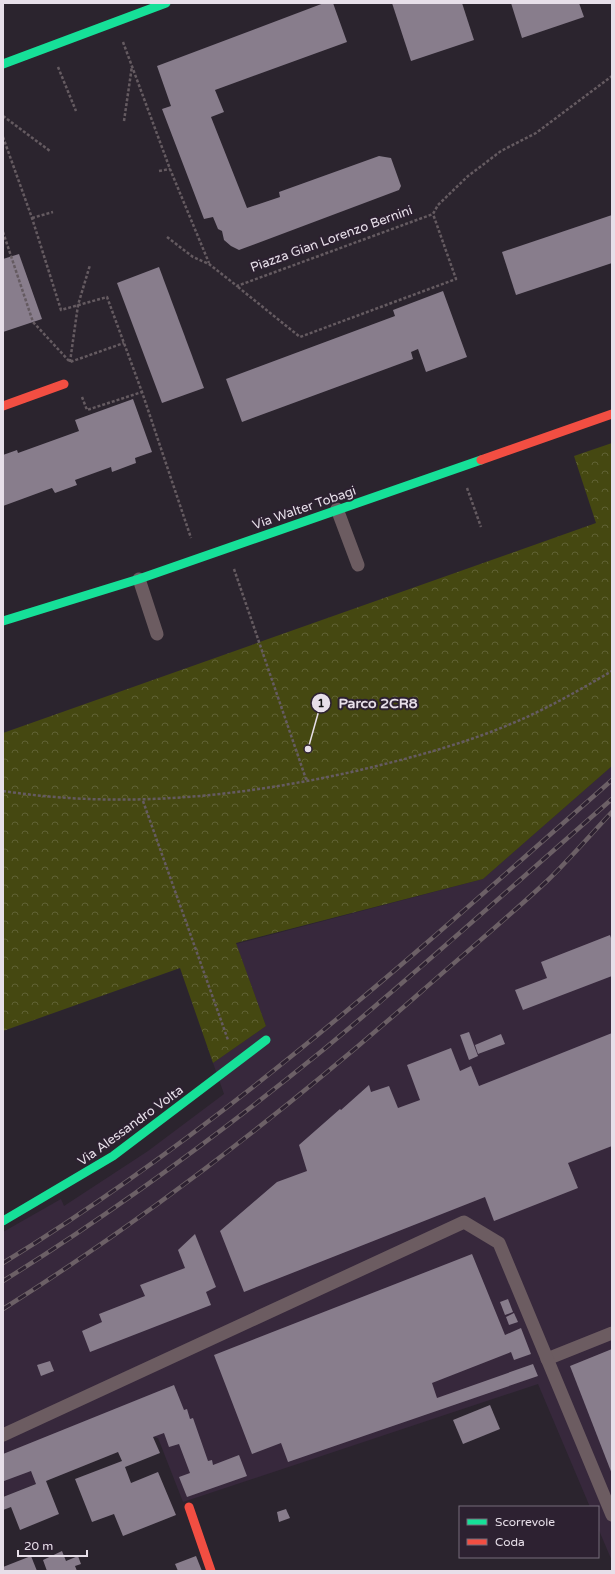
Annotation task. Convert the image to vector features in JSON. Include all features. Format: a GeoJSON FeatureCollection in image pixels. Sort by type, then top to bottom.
{"type":"FeatureCollection","features":[{"type":"Feature","properties":{"kind":"street"},"geometry":{"type":"LineString","coordinates":[[3,64],[166,3]]}},
{"type":"Feature","properties":{"kind":"street"},"geometry":{"type":"LineString","coordinates":[[3,406],[64,384]]}},
{"type":"Feature","properties":{"kind":"street","name":"Via Walter Tobagi"},"geometry":{"type":"LineString","coordinates":[[3,622],[139,579],[612,414]]}},
{"type":"Feature","properties":{"kind":"street","name":"Via Alessandro Volta"},"geometry":{"type":"LineString","coordinates":[[3,1221],[62,1188],[113,1156],[266,1040]]}},
{"type":"Feature","properties":{"kind":"street"},"geometry":{"type":"LineString","coordinates":[[189,1508],[211,1571]]}},
{"type":"Feature","properties":{"kind":"lane"},"geometry":{"type":"LineString","coordinates":[[337,509],[358,565]]}},
{"type":"Feature","properties":{"kind":"lane"},"geometry":{"type":"LineString","coordinates":[[139,579],[158,634]]}},
{"type":"Feature","properties":{"kind":"lane"},"geometry":{"type":"LineString","coordinates":[[3,1435],[464,1222],[499,1243],[612,1515]]}},
{"type":"Feature","properties":{"kind":"lane"},"geometry":{"type":"LineString","coordinates":[[546,1359],[612,1333]]}},
{"type":"Feature","properties":{"kind":"path","name":"Piazza Gian Lorenzo Bernini"},"geometry":{"type":"LineString","coordinates":[[115,21],[170,169],[209,264]]}},
{"type":"Feature","properties":{"kind":"path"},"geometry":{"type":"LineString","coordinates":[[50,47],[76,111]]}},
{"type":"Feature","properties":{"kind":"path","name":"Piazza Gian Lorenzo Bernini"},"geometry":{"type":"LineString","coordinates":[[124,122],[132,64]]}},
{"type":"Feature","properties":{"kind":"path","name":"Piazza Gian Lorenzo Bernini"},"geometry":{"type":"LineString","coordinates":[[237,286],[433,214],[438,205],[468,176],[501,151],[536,133],[612,76]]}},
{"type":"Feature","properties":{"kind":"path"},"geometry":{"type":"LineString","coordinates":[[3,116],[50,151]]}},
{"type":"Feature","properties":{"kind":"path"},"geometry":{"type":"LineString","coordinates":[[3,137],[32,218],[61,310],[107,297],[142,392],[198,558]]}},
{"type":"Feature","properties":{"kind":"path"},"geometry":{"type":"LineString","coordinates":[[159,172],[170,169]]}},
{"type":"Feature","properties":{"kind":"path"},"geometry":{"type":"LineString","coordinates":[[32,218],[53,212]]}},
{"type":"Feature","properties":{"kind":"path","name":"Piazza Gian Lorenzo Bernini"},"geometry":{"type":"LineString","coordinates":[[167,237],[193,257],[209,264],[300,337],[456,279],[433,214]]}},
{"type":"Feature","properties":{"kind":"path"},"geometry":{"type":"LineString","coordinates":[[3,232],[33,322],[70,362],[87,410],[142,392]]}},
{"type":"Feature","properties":{"kind":"path"},"geometry":{"type":"LineString","coordinates":[[70,362],[78,305],[90,264]]}},
{"type":"Feature","properties":{"kind":"path"},"geometry":{"type":"LineString","coordinates":[[70,362],[124,343]]}},
{"type":"Feature","properties":{"kind":"path"},"geometry":{"type":"LineString","coordinates":[[64,384],[76,380]]}},
{"type":"Feature","properties":{"kind":"path"},"geometry":{"type":"LineString","coordinates":[[460,466],[480,527]]}},
{"type":"Feature","properties":{"kind":"path"},"geometry":{"type":"LineString","coordinates":[[227,548],[307,782]]}},
{"type":"Feature","properties":{"kind":"path"},"geometry":{"type":"LineString","coordinates":[[3,791],[30,795],[92,800],[143,801],[214,796],[307,782],[384,764],[456,744],[520,720],[612,671]]}},
{"type":"Feature","properties":{"kind":"path"},"geometry":{"type":"LineString","coordinates":[[143,801],[236,1063]]}},
{"type":"Feature","properties":{"kind":"shaded area"},"geometry":{"type":"Polygon","coordinates":[[[612,766],[612,1561],[599,1530],[599,1506],[590,1506],[538,1384],[183,1502],[158,1438],[153,1437],[3,1497],[3,1232],[61,1199],[64,1206],[148,1151],[224,1094],[213,1063],[266,1026],[236,944],[483,879],[612,766]]]}},
{"type":"Feature","properties":{"kind":"green space"},"geometry":{"type":"Polygon","coordinates":[[[612,443],[612,766],[483,879],[236,943],[266,1026],[213,1063],[180,968],[3,1031],[3,733],[596,523],[574,456],[612,443]]]}},
{"type":"Feature","properties":{"kind":"building"},"geometry":{"type":"Polygon","coordinates":[[[324,3],[333,3],[347,42],[215,90],[224,112],[211,117],[247,208],[280,197],[279,192],[379,156],[391,158],[401,186],[399,190],[239,250],[224,240],[222,231],[218,229],[213,217],[204,219],[162,109],[171,106],[157,66],[324,3]]]}},
{"type":"Feature","properties":{"kind":"building"},"geometry":{"type":"Polygon","coordinates":[[[392,3],[462,3],[474,40],[411,61],[392,3]]]}},
{"type":"Feature","properties":{"kind":"building"},"geometry":{"type":"Polygon","coordinates":[[[511,3],[579,3],[584,17],[522,38],[511,3]]]}},
{"type":"Feature","properties":{"kind":"building"},"geometry":{"type":"Polygon","coordinates":[[[612,215],[612,263],[516,295],[502,252],[612,215]]]}},
{"type":"Feature","properties":{"kind":"building"},"geometry":{"type":"Polygon","coordinates":[[[19,254],[42,319],[3,332],[3,259],[19,254]]]}},
{"type":"Feature","properties":{"kind":"building"},"geometry":{"type":"Polygon","coordinates":[[[159,267],[204,388],[162,403],[117,283],[159,267]]]}},
{"type":"Feature","properties":{"kind":"building"},"geometry":{"type":"Polygon","coordinates":[[[443,291],[467,357],[426,372],[418,349],[411,352],[413,359],[242,422],[226,379],[395,316],[393,310],[443,291]]]}},
{"type":"Feature","properties":{"kind":"building"},"geometry":{"type":"Polygon","coordinates":[[[133,399],[152,452],[135,458],[136,463],[112,472],[111,467],[75,480],[77,485],[55,493],[52,488],[3,506],[3,455],[17,450],[18,453],[79,431],[75,420],[133,399]]]}},
{"type":"Feature","properties":{"kind":"building"},"geometry":{"type":"Polygon","coordinates":[[[610,935],[612,941],[612,976],[523,1010],[515,990],[547,978],[541,962],[610,935]]]}},
{"type":"Feature","properties":{"kind":"building"},"geometry":{"type":"Polygon","coordinates":[[[469,1032],[478,1056],[469,1060],[460,1035],[469,1032]]]}},
{"type":"Feature","properties":{"kind":"building"},"geometry":{"type":"Polygon","coordinates":[[[612,1033],[612,1146],[568,1163],[578,1188],[494,1221],[485,1197],[244,1292],[220,1231],[277,1182],[307,1171],[299,1145],[369,1085],[371,1092],[389,1086],[398,1108],[420,1100],[407,1065],[451,1048],[460,1071],[471,1066],[479,1086],[612,1033]]]}},
{"type":"Feature","properties":{"kind":"building"},"geometry":{"type":"Polygon","coordinates":[[[501,1034],[505,1044],[478,1054],[475,1045],[501,1034]]]}},
{"type":"Feature","properties":{"kind":"building"},"geometry":{"type":"Polygon","coordinates":[[[195,1234],[216,1287],[206,1292],[211,1305],[90,1352],[82,1331],[102,1322],[99,1314],[145,1296],[140,1285],[185,1268],[178,1250],[195,1234]]]}},
{"type":"Feature","properties":{"kind":"building"},"geometry":{"type":"Polygon","coordinates":[[[472,1254],[505,1335],[521,1328],[531,1354],[514,1360],[511,1352],[432,1383],[437,1398],[533,1364],[538,1376],[288,1462],[281,1443],[252,1454],[214,1355],[472,1254]]]}},
{"type":"Feature","properties":{"kind":"building"},"geometry":{"type":"Polygon","coordinates":[[[508,1299],[513,1312],[505,1315],[500,1302],[508,1299]]]}},
{"type":"Feature","properties":{"kind":"building"},"geometry":{"type":"Polygon","coordinates":[[[514,1313],[518,1322],[509,1325],[506,1317],[514,1313]]]}},
{"type":"Feature","properties":{"kind":"building"},"geometry":{"type":"Polygon","coordinates":[[[612,1349],[612,1474],[570,1366],[612,1349]]]}},
{"type":"Feature","properties":{"kind":"building"},"geometry":{"type":"Polygon","coordinates":[[[50,1361],[54,1371],[41,1376],[37,1365],[50,1361]]]}},
{"type":"Feature","properties":{"kind":"building"},"geometry":{"type":"Polygon","coordinates":[[[174,1385],[184,1410],[187,1409],[190,1419],[193,1418],[208,1461],[212,1460],[213,1465],[239,1455],[247,1476],[187,1497],[179,1477],[190,1473],[179,1444],[169,1447],[164,1433],[153,1437],[160,1453],[125,1467],[131,1483],[158,1472],[176,1515],[123,1536],[114,1514],[92,1522],[75,1479],[122,1461],[118,1452],[46,1481],[59,1514],[20,1530],[11,1507],[3,1510],[3,1497],[36,1484],[31,1471],[4,1481],[3,1454],[174,1385]]]}},
{"type":"Feature","properties":{"kind":"building"},"geometry":{"type":"Polygon","coordinates":[[[490,1405],[500,1429],[463,1444],[453,1420],[490,1405]]]}},
{"type":"Feature","properties":{"kind":"building"},"geometry":{"type":"Polygon","coordinates":[[[286,1509],[290,1518],[279,1522],[277,1512],[286,1509]]]}},
{"type":"Feature","properties":{"kind":"building"},"geometry":{"type":"Polygon","coordinates":[[[62,1551],[66,1561],[78,1556],[81,1564],[75,1566],[77,1571],[47,1571],[43,1560],[62,1551]]]}},
{"type":"Feature","properties":{"kind":"building"},"geometry":{"type":"Polygon","coordinates":[[[31,1556],[37,1571],[3,1571],[3,1567],[31,1556]]]}},
{"type":"Feature","properties":{"kind":"building"},"geometry":{"type":"Polygon","coordinates":[[[196,1556],[202,1571],[178,1571],[175,1564],[196,1556]]]}},
{"type":"Feature","properties":{"kind":"railway"},"geometry":{"type":"LineString","coordinates":[[3,1263],[85,1210],[165,1154],[318,1035],[393,972],[612,780]]}},
{"type":"Feature","properties":{"kind":"railway"},"geometry":{"type":"LineString","coordinates":[[3,1281],[44,1255],[166,1171],[285,1081],[468,926],[612,799]]}},
{"type":"Feature","properties":{"kind":"railway"},"geometry":{"type":"LineString","coordinates":[[3,1309],[113,1236],[166,1198],[271,1118],[372,1034],[501,923],[547,881],[612,812]]}},
{"type":"Feature","properties":{"kind":"traffic: fast"},"geometry":{"type":"LineString","coordinates":[[3,64],[166,3]]}},
{"type":"Feature","properties":{"kind":"traffic: fast"},"geometry":{"type":"LineString","coordinates":[[3,621],[139,579],[481,460]]}},
{"type":"Feature","properties":{"kind":"traffic: fast"},"geometry":{"type":"LineString","coordinates":[[3,1221],[113,1156],[266,1040]]}},
{"type":"Feature","properties":{"kind":"traffic: jam"},"geometry":{"type":"LineString","coordinates":[[3,406],[64,384]]}},
{"type":"Feature","properties":{"kind":"traffic: jam"},"geometry":{"type":"LineString","coordinates":[[481,460],[612,414]]}},
{"type":"Feature","properties":{"kind":"traffic: jam"},"geometry":{"type":"LineString","coordinates":[[189,1507],[211,1571]]}},
{"type":"Feature","properties":{"kind":"place","name":"Parco 2CR8"},"geometry":{"type":"Point","coordinates":[308,749]}}]}
